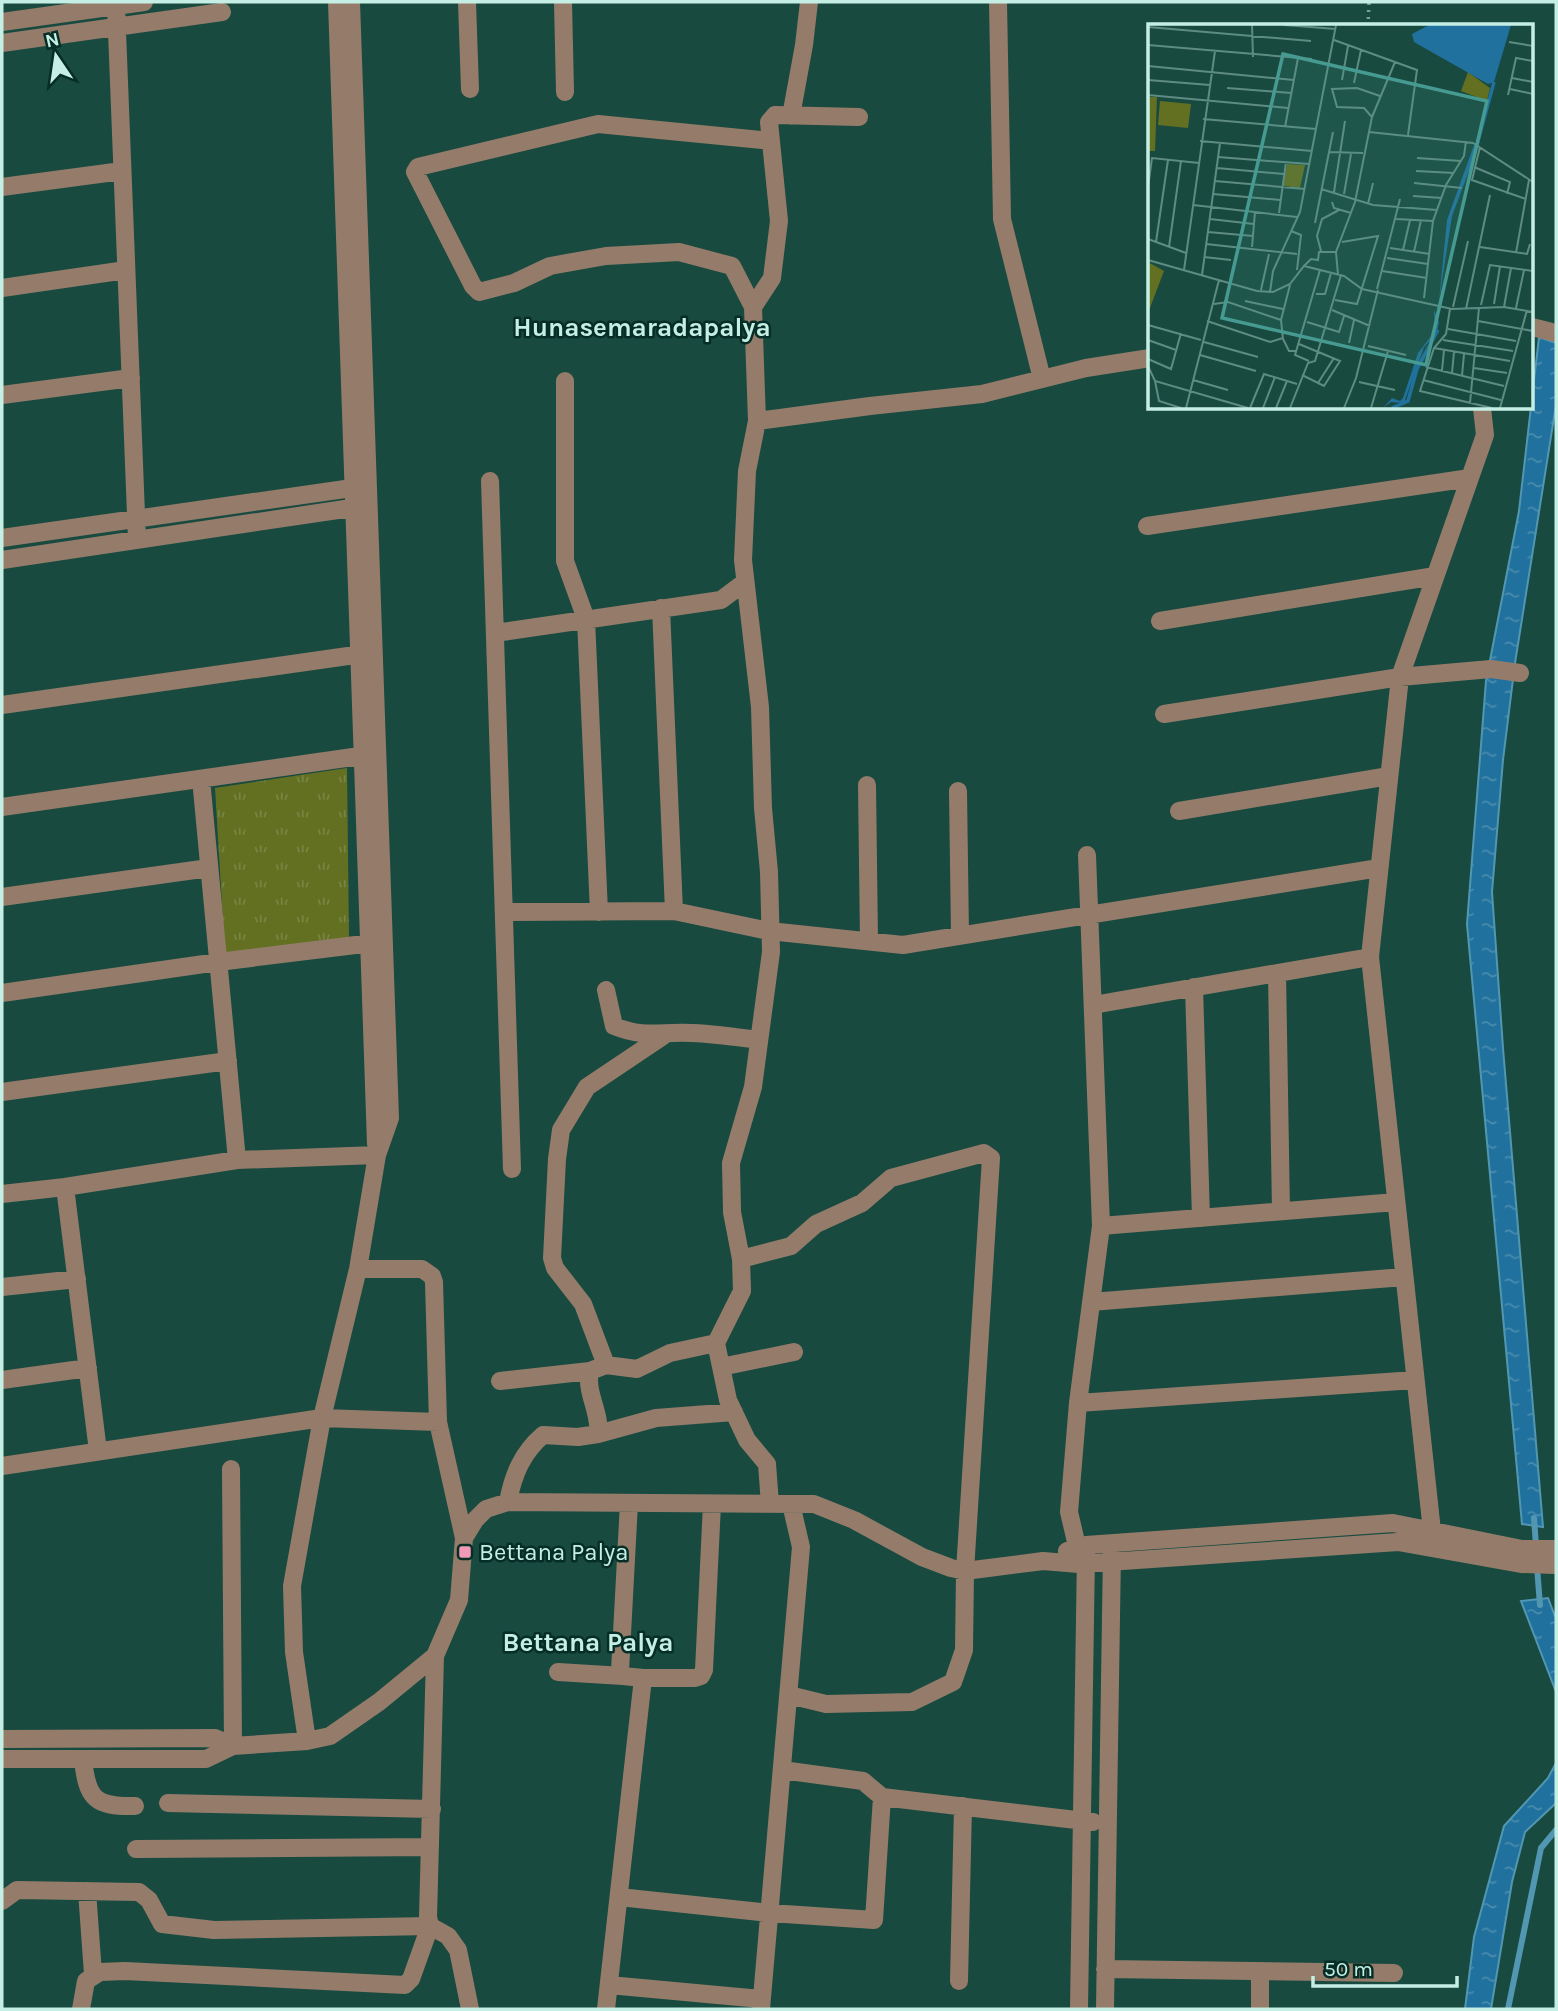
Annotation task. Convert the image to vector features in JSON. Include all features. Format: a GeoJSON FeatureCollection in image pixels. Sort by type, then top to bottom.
{"type":"FeatureCollection","features":[{"type":"Feature","properties":{"kind":"street"},"geometry":{"type":"LineString","coordinates":[[2,22],[144,2]]}},
{"type":"Feature","properties":{"kind":"street"},"geometry":{"type":"LineString","coordinates":[[307,1741],[294,1652],[292,1586],[322,1418],[358,1269],[377,1155],[390,1118],[377,943],[362,506],[337,2]]}},
{"type":"Feature","properties":{"kind":"street"},"geometry":{"type":"LineString","coordinates":[[351,2],[361,487]]}},
{"type":"Feature","properties":{"kind":"street"},"geometry":{"type":"LineString","coordinates":[[467,2],[470,89]]}},
{"type":"Feature","properties":{"kind":"street"},"geometry":{"type":"LineString","coordinates":[[563,2],[565,92]]}},
{"type":"Feature","properties":{"kind":"street"},"geometry":{"type":"LineString","coordinates":[[791,116],[809,2]]}},
{"type":"Feature","properties":{"kind":"street"},"geometry":{"type":"LineString","coordinates":[[998,2],[1002,219],[1042,379]]}},
{"type":"Feature","properties":{"kind":"street"},"geometry":{"type":"LineString","coordinates":[[116,6],[137,540]]}},
{"type":"Feature","properties":{"kind":"street"},"geometry":{"type":"LineString","coordinates":[[2,43],[222,12]]}},
{"type":"Feature","properties":{"kind":"street"},"geometry":{"type":"LineString","coordinates":[[753,307],[772,278],[779,221],[769,122],[771,118],[775,115],[859,117]]}},
{"type":"Feature","properties":{"kind":"street"},"geometry":{"type":"LineString","coordinates":[[771,141],[598,124],[418,167],[415,172],[473,286],[479,292],[514,283],[550,265],[606,256],[679,252],[733,267],[753,307],[757,421],[747,471],[743,560],[760,707],[771,952],[753,1087],[731,1163],[732,1212],[741,1259],[742,1291],[716,1343],[728,1399],[747,1440],[767,1464],[771,1504]]}},
{"type":"Feature","properties":{"kind":"street"},"geometry":{"type":"LineString","coordinates":[[2,187],[122,171]]}},
{"type":"Feature","properties":{"kind":"street"},"geometry":{"type":"LineString","coordinates":[[2,288],[126,270]]}},
{"type":"Feature","properties":{"kind":"street"},"geometry":{"type":"LineString","coordinates":[[757,421],[870,405],[982,394],[1086,368],[1148,358]]}},
{"type":"Feature","properties":{"kind":"street"},"geometry":{"type":"LineString","coordinates":[[2,395],[131,379]]}},
{"type":"Feature","properties":{"kind":"street"},"geometry":{"type":"LineString","coordinates":[[565,380],[565,561],[586,619],[599,912]]}},
{"type":"Feature","properties":{"kind":"street"},"geometry":{"type":"LineString","coordinates":[[1432,1531],[1370,957],[1400,677],[1485,435],[1482,410]]}},
{"type":"Feature","properties":{"kind":"street"},"geometry":{"type":"LineString","coordinates":[[1147,526],[1470,478]]}},
{"type":"Feature","properties":{"kind":"street"},"geometry":{"type":"LineString","coordinates":[[490,481],[512,1169]]}},
{"type":"Feature","properties":{"kind":"street"},"geometry":{"type":"LineString","coordinates":[[2,538],[361,487]]}},
{"type":"Feature","properties":{"kind":"street"},"geometry":{"type":"LineString","coordinates":[[2,559],[362,506]]}},
{"type":"Feature","properties":{"kind":"street"},"geometry":{"type":"LineString","coordinates":[[1160,621],[1435,576]]}},
{"type":"Feature","properties":{"kind":"street"},"geometry":{"type":"LineString","coordinates":[[495,633],[721,600],[746,582]]}},
{"type":"Feature","properties":{"kind":"street"},"geometry":{"type":"LineString","coordinates":[[661,608],[674,911]]}},
{"type":"Feature","properties":{"kind":"street"},"geometry":{"type":"LineString","coordinates":[[2,705],[367,654]]}},
{"type":"Feature","properties":{"kind":"street"},"geometry":{"type":"LineString","coordinates":[[1164,714],[1400,677],[1491,669],[1520,673]]}},
{"type":"Feature","properties":{"kind":"street"},"geometry":{"type":"LineString","coordinates":[[2,807],[370,754]]}},
{"type":"Feature","properties":{"kind":"street"},"geometry":{"type":"LineString","coordinates":[[1179,811],[1389,776]]}},
{"type":"Feature","properties":{"kind":"street"},"geometry":{"type":"LineString","coordinates":[[201,779],[237,1160]]}},
{"type":"Feature","properties":{"kind":"street"},"geometry":{"type":"LineString","coordinates":[[867,785],[869,941]]}},
{"type":"Feature","properties":{"kind":"street"},"geometry":{"type":"LineString","coordinates":[[958,790],[960,935]]}},
{"type":"Feature","properties":{"kind":"street"},"geometry":{"type":"LineString","coordinates":[[1079,2009],[1083,1552],[1069,1512],[1078,1403],[1101,1226],[1087,855]]}},
{"type":"Feature","properties":{"kind":"street"},"geometry":{"type":"LineString","coordinates":[[2,897],[209,868]]}},
{"type":"Feature","properties":{"kind":"street"},"geometry":{"type":"LineString","coordinates":[[504,912],[674,911],[769,931],[903,945],[1379,868]]}},
{"type":"Feature","properties":{"kind":"street"},"geometry":{"type":"LineString","coordinates":[[2,993],[218,962],[377,943]]}},
{"type":"Feature","properties":{"kind":"street"},"geometry":{"type":"LineString","coordinates":[[377,943],[377,1155]]}},
{"type":"Feature","properties":{"kind":"street"},"geometry":{"type":"LineString","coordinates":[[1093,1005],[1370,957]]}},
{"type":"Feature","properties":{"kind":"street"},"geometry":{"type":"LineString","coordinates":[[1277,973],[1281,1211]]}},
{"type":"Feature","properties":{"kind":"street"},"geometry":{"type":"LineString","coordinates":[[1194,987],[1201,1218]]}},
{"type":"Feature","properties":{"kind":"street"},"geometry":{"type":"LineString","coordinates":[[606,990],[614,1026],[628,1032],[648,1035],[689,1032],[759,1040]]}},
{"type":"Feature","properties":{"kind":"street"},"geometry":{"type":"LineString","coordinates":[[598,1368],[583,1304],[555,1268],[552,1258],[556,1159],[561,1130],[587,1087],[666,1034]]}},
{"type":"Feature","properties":{"kind":"street"},"geometry":{"type":"LineString","coordinates":[[2,1092],[228,1061]]}},
{"type":"Feature","properties":{"kind":"street"},"geometry":{"type":"LineString","coordinates":[[741,1259],[791,1246],[816,1224],[862,1203],[891,1178],[984,1153],[991,1158],[965,1571],[964,1650],[953,1682],[912,1702],[826,1704],[789,1695]]}},
{"type":"Feature","properties":{"kind":"street"},"geometry":{"type":"LineString","coordinates":[[2,1194],[237,1160],[377,1155]]}},
{"type":"Feature","properties":{"kind":"street"},"geometry":{"type":"LineString","coordinates":[[65,1187],[98,1451]]}},
{"type":"Feature","properties":{"kind":"street"},"geometry":{"type":"LineString","coordinates":[[1101,1226],[1396,1202]]}},
{"type":"Feature","properties":{"kind":"street"},"geometry":{"type":"LineString","coordinates":[[81,2009],[86,1981],[93,1974],[100,1972],[405,1985],[411,1979],[430,1926],[435,1656],[459,1600],[465,1552],[464,1538],[438,1422],[432,1276],[422,1269],[358,1269]]}},
{"type":"Feature","properties":{"kind":"street"},"geometry":{"type":"LineString","coordinates":[[1091,1302],[1404,1277]]}},
{"type":"Feature","properties":{"kind":"street"},"geometry":{"type":"LineString","coordinates":[[2,1287],[77,1279]]}},
{"type":"Feature","properties":{"kind":"street"},"geometry":{"type":"LineString","coordinates":[[500,1381],[598,1368],[637,1369],[670,1353],[716,1343]]}},
{"type":"Feature","properties":{"kind":"street"},"geometry":{"type":"LineString","coordinates":[[721,1367],[794,1352]]}},
{"type":"Feature","properties":{"kind":"street"},"geometry":{"type":"LineString","coordinates":[[2,1380],[88,1368]]}},
{"type":"Feature","properties":{"kind":"street"},"geometry":{"type":"LineString","coordinates":[[598,1368],[587,1382],[600,1424],[598,1434]]}},
{"type":"Feature","properties":{"kind":"street"},"geometry":{"type":"LineString","coordinates":[[1078,1403],[1415,1380]]}},
{"type":"Feature","properties":{"kind":"street"},"geometry":{"type":"LineString","coordinates":[[508,1502],[512,1481],[527,1448],[543,1435],[578,1437],[656,1418],[734,1412]]}},
{"type":"Feature","properties":{"kind":"street"},"geometry":{"type":"LineString","coordinates":[[2,1466],[322,1418],[438,1422]]}},
{"type":"Feature","properties":{"kind":"street"},"geometry":{"type":"LineString","coordinates":[[231,1469],[233,1746]]}},
{"type":"Feature","properties":{"kind":"street"},"geometry":{"type":"LineString","coordinates":[[464,1538],[475,1520],[486,1509],[508,1502],[814,1504],[854,1520],[922,1557],[965,1571],[1044,1561],[1083,1552],[1112,1553],[1393,1523],[1400,1533],[1522,1557],[1554,1557]]}},
{"type":"Feature","properties":{"kind":"street"},"geometry":{"type":"LineString","coordinates":[[623,1676],[620,1671],[629,1503]]}},
{"type":"Feature","properties":{"kind":"street"},"geometry":{"type":"LineString","coordinates":[[558,1672],[643,1678],[701,1676],[704,1670],[712,1504]]}},
{"type":"Feature","properties":{"kind":"street"},"geometry":{"type":"LineString","coordinates":[[609,1985],[761,2004],[801,1547],[791,1504]]}},
{"type":"Feature","properties":{"kind":"street"},"geometry":{"type":"LineString","coordinates":[[1400,1533],[1432,1531],[1522,1557]]}},
{"type":"Feature","properties":{"kind":"street"},"geometry":{"type":"LineString","coordinates":[[1105,2009],[1112,1553]]}},
{"type":"Feature","properties":{"kind":"street"},"geometry":{"type":"LineString","coordinates":[[2,1759],[206,1759],[233,1746],[330,1737],[379,1702],[435,1656]]}},
{"type":"Feature","properties":{"kind":"street"},"geometry":{"type":"LineString","coordinates":[[606,2009],[643,1678]]}},
{"type":"Feature","properties":{"kind":"street"},"geometry":{"type":"LineString","coordinates":[[2,1740],[215,1738],[233,1746]]}},
{"type":"Feature","properties":{"kind":"street"},"geometry":{"type":"LineString","coordinates":[[83,1759],[86,1783],[95,1798],[112,1807],[135,1806]]}},
{"type":"Feature","properties":{"kind":"street"},"geometry":{"type":"LineString","coordinates":[[782,1770],[863,1781],[882,1797],[1107,1824]]}},
{"type":"Feature","properties":{"kind":"street"},"geometry":{"type":"LineString","coordinates":[[619,1897],[770,1913],[874,1920],[882,1797]]}},
{"type":"Feature","properties":{"kind":"street"},"geometry":{"type":"LineString","coordinates":[[168,1803],[432,1809]]}},
{"type":"Feature","properties":{"kind":"street"},"geometry":{"type":"LineString","coordinates":[[959,1982],[963,1806]]}},
{"type":"Feature","properties":{"kind":"street"},"geometry":{"type":"LineString","coordinates":[[136,1849],[430,1847]]}},
{"type":"Feature","properties":{"kind":"street"},"geometry":{"type":"LineString","coordinates":[[2,1901],[16,1890],[139,1892],[149,1900],[162,1924],[214,1930],[430,1926],[448,1936],[458,1950],[470,2009]]}},
{"type":"Feature","properties":{"kind":"street"},"geometry":{"type":"LineString","coordinates":[[87,1891],[93,1974]]}},
{"type":"Feature","properties":{"kind":"street"},"geometry":{"type":"LineString","coordinates":[[1105,1969],[1394,1973]]}},
{"type":"Feature","properties":{"kind":"street"},"geometry":{"type":"LineString","coordinates":[[1260,1971],[1261,2009]]}},
{"type":"Feature","properties":{"kind":"path"},"geometry":{"type":"LineString","coordinates":[[1368,2],[1368,24]]}},
{"type":"Feature","properties":{"kind":"green space"},"geometry":{"type":"Polygon","coordinates":[[[347,768],[349,941],[225,955],[215,788],[347,768]]]}},
{"type":"Feature","properties":{"kind":"water"},"geometry":{"type":"Polygon","coordinates":[[[1539,337],[1556,343],[1556,405],[1515,663],[1503,760],[1492,892],[1543,1527],[1522,1524],[1467,924],[1486,681],[1519,511],[1531,410],[1534,410],[1539,337]]]}},
{"type":"Feature","properties":{"kind":"water"},"geometry":{"type":"Polygon","coordinates":[[[1548,1598],[1556,1619],[1556,1692],[1521,1601],[1548,1598]]]}},
{"type":"Feature","properties":{"kind":"water"},"geometry":{"type":"Polygon","coordinates":[[[1556,1763],[1556,1803],[1525,1832],[1512,1882],[1491,2009],[1465,2009],[1474,1937],[1504,1826],[1548,1778],[1556,1763]]]}},
{"type":"Feature","properties":{"kind":"waterway"},"geometry":{"type":"LineString","coordinates":[[1534,1518],[1536,1546]]}},
{"type":"Feature","properties":{"kind":"waterway"},"geometry":{"type":"LineString","coordinates":[[1537,1567],[1540,1605]]}},
{"type":"Feature","properties":{"kind":"waterway"},"geometry":{"type":"LineString","coordinates":[[1508,2009],[1541,1848],[1556,1830]]}},
{"type":"Feature","properties":{"kind":"place","name":"Bettana Palya"},"geometry":{"type":"Point","coordinates":[465,1552]}},
{"type":"Feature","properties":{"kind":"district","name":"Hunasemaradapalya"},"geometry":{"type":"Point","coordinates":[642,327]}},
{"type":"Feature","properties":{"kind":"district","name":"Bettana Palya"},"geometry":{"type":"Point","coordinates":[588,1642]}}]}
